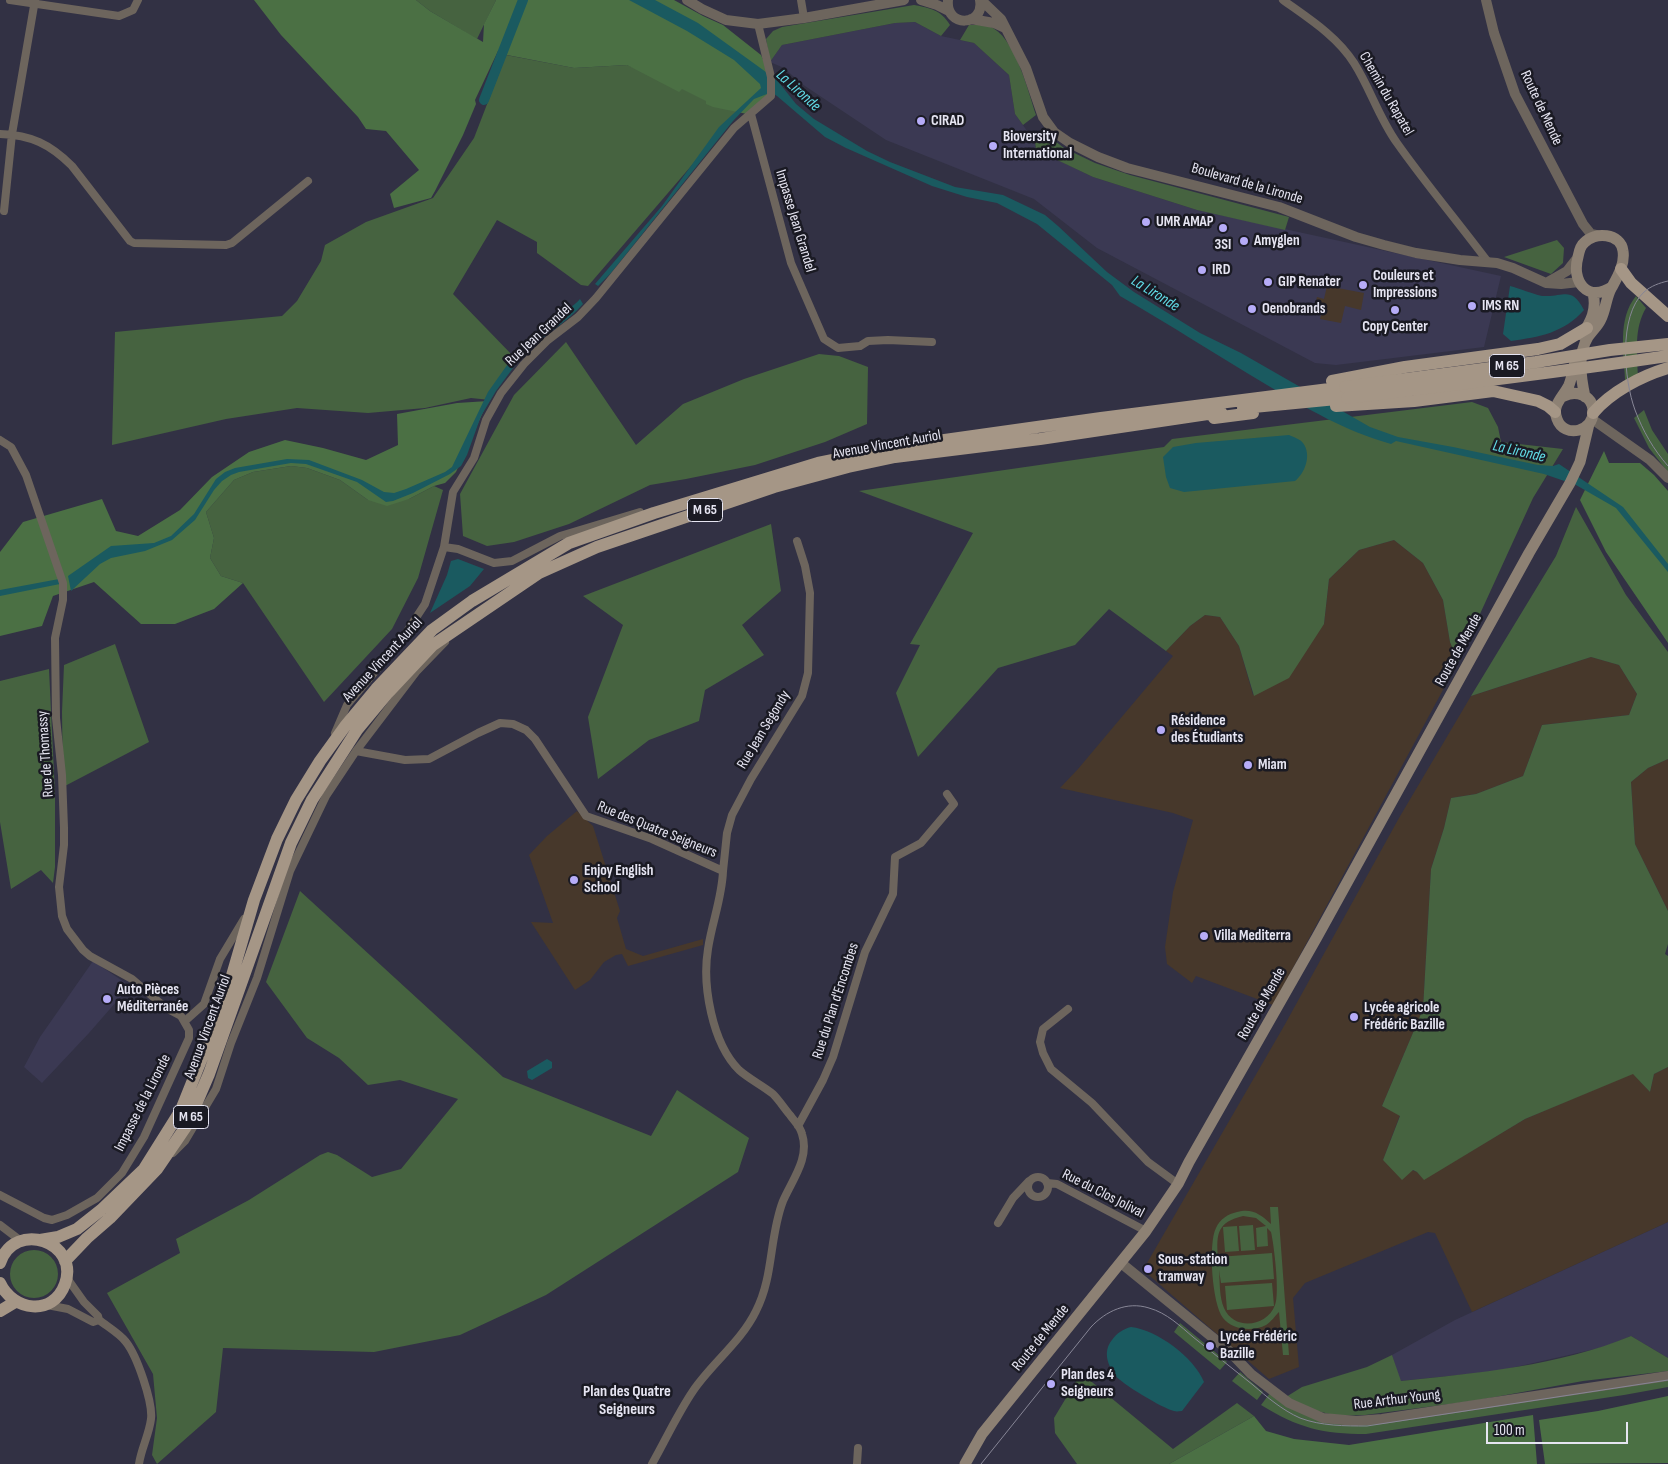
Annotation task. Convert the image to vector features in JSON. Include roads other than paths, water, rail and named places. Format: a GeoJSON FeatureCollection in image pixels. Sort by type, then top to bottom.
{"type":"FeatureCollection","features":[{"type":"Feature","properties":{"kind":"main road"},"geometry":{"type":"LineString","coordinates":[[1592,419],[1592,406],[1586,397],[1581,371],[1584,346],[1588,337],[1601,321],[1612,287],[1621,269],[1623,249],[1620,244],[1609,236],[1596,235],[1584,242],[1578,257],[1576,268],[1579,282],[1583,288],[1593,293],[1601,293],[1612,287]]}},
{"type":"Feature","properties":{"kind":"main road"},"geometry":{"type":"LineString","coordinates":[[1621,269],[1631,283],[1668,316]]}},
{"type":"Feature","properties":{"kind":"main road"},"geometry":{"type":"LineString","coordinates":[[1564,396],[1572,376],[1580,340],[1595,309],[1593,293]]}},
{"type":"Feature","properties":{"kind":"main road","name":"M 65"},"geometry":{"type":"LineString","coordinates":[[996,433],[1116,411],[1266,391],[1306,389],[1405,367],[1538,349],[1560,344],[1587,328]]}},
{"type":"Feature","properties":{"kind":"main road","name":"M 65"},"geometry":{"type":"LineString","coordinates":[[1331,403],[1346,392],[1610,350],[1668,344]]}},
{"type":"Feature","properties":{"kind":"main road","name":"M 65"},"geometry":{"type":"LineString","coordinates":[[1346,392],[1533,374],[1668,356]]}},
{"type":"Feature","properties":{"kind":"main road"},"geometry":{"type":"LineString","coordinates":[[1586,397],[1577,393],[1564,396],[1559,400],[1555,412],[1558,423],[1568,430],[1585,429],[1601,404],[1612,395],[1668,368]]}},
{"type":"Feature","properties":{"kind":"main road","name":"Avenue Vincent Auriol"},"geometry":{"type":"LineString","coordinates":[[21,1241],[40,1240],[66,1234],[77,1229],[102,1210],[144,1169],[164,1140],[181,1110],[224,1003],[254,902],[277,839],[296,800],[346,724],[432,630],[472,600],[569,543],[706,496],[767,477],[844,457],[902,446],[1281,395],[1306,389],[1346,392]]}},
{"type":"Feature","properties":{"kind":"main road","name":"M 65"},"geometry":{"type":"LineString","coordinates":[[1331,403],[1414,401],[1494,391],[1538,401],[1555,412]]}},
{"type":"Feature","properties":{"kind":"main road","name":"Avenue Vincent Auriol"},"geometry":{"type":"LineString","coordinates":[[65,1261],[157,1169],[188,1125],[209,1074],[256,936],[291,843],[312,800],[348,742],[387,694],[433,645],[462,625],[540,573],[589,550],[774,487],[823,473],[873,461],[1245,408],[1331,403]]}},
{"type":"Feature","properties":{"kind":"main road","name":"Route de Mende"},"geometry":{"type":"LineString","coordinates":[[965,1464],[982,1434],[1121,1263],[1146,1231],[1178,1184],[1558,505],[1576,471],[1592,419]]}},
{"type":"Feature","properties":{"kind":"main road"},"geometry":{"type":"LineString","coordinates":[[1573,431],[1578,436],[1583,450]]}},
{"type":"Feature","properties":{"kind":"main road"},"geometry":{"type":"LineString","coordinates":[[0,1284],[6,1294],[15,1302],[30,1306],[45,1304],[57,1296],[65,1284],[65,1261],[55,1248],[40,1240]]}},
{"type":"Feature","properties":{"kind":"main road"},"geometry":{"type":"LineString","coordinates":[[0,1258],[6,1251],[21,1241]]}},
{"type":"Feature","properties":{"kind":"main road"},"geometry":{"type":"LineString","coordinates":[[0,1311],[15,1302]]}},
{"type":"Feature","properties":{"kind":"street"},"geometry":{"type":"LineString","coordinates":[[10,0],[34,2],[119,16],[124,16],[133,10],[138,0]]}},
{"type":"Feature","properties":{"kind":"street"},"geometry":{"type":"LineString","coordinates":[[687,0],[726,20],[758,24],[804,18],[904,0]]}},
{"type":"Feature","properties":{"kind":"street"},"geometry":{"type":"LineString","coordinates":[[801,0],[804,18]]}},
{"type":"Feature","properties":{"kind":"street"},"geometry":{"type":"LineString","coordinates":[[921,0],[949,5],[955,18],[960,20],[972,19],[994,23],[1005,28]]}},
{"type":"Feature","properties":{"kind":"street"},"geometry":{"type":"LineString","coordinates":[[972,19],[979,13],[981,0]]}},
{"type":"Feature","properties":{"kind":"street","name":"Boulevard de la Lironde"},"geometry":{"type":"LineString","coordinates":[[981,0],[1001,19],[1017,47],[1043,117],[1054,132],[1070,143],[1098,157],[1127,168],[1279,207],[1350,235],[1384,245],[1442,257],[1488,262],[1513,268],[1546,283],[1570,284],[1579,282]]}},
{"type":"Feature","properties":{"kind":"street","name":"Chemin du Rapatel"},"geometry":{"type":"LineString","coordinates":[[1282,0],[1341,45],[1354,63],[1396,142],[1488,262]]}},
{"type":"Feature","properties":{"kind":"street","name":"Route de Mende"},"geometry":{"type":"LineString","coordinates":[[1486,0],[1494,33],[1515,94],[1583,224]]}},
{"type":"Feature","properties":{"kind":"street"},"geometry":{"type":"LineString","coordinates":[[4,211],[12,134],[34,2]]}},
{"type":"Feature","properties":{"kind":"street","name":"Rue Jean Grandel"},"geometry":{"type":"LineString","coordinates":[[329,749],[347,705],[400,642],[425,604],[444,546],[453,492],[474,458],[486,420],[501,393],[524,364],[548,340],[578,317],[596,298],[734,128],[771,96],[772,85],[769,67],[758,24]]}},
{"type":"Feature","properties":{"kind":"street","name":"Impasse Jean Grandel"},"geometry":{"type":"LineString","coordinates":[[751,114],[791,262],[824,339],[838,348],[860,346],[868,341],[932,342]]}},
{"type":"Feature","properties":{"kind":"street"},"geometry":{"type":"LineString","coordinates":[[0,134],[28,137],[47,145],[63,158],[86,183],[130,241],[134,242],[226,245],[243,235],[308,181]]}},
{"type":"Feature","properties":{"kind":"street"},"geometry":{"type":"LineString","coordinates":[[1583,224],[1592,234],[1596,235]]}},
{"type":"Feature","properties":{"kind":"street"},"geometry":{"type":"LineString","coordinates":[[1583,224],[1584,242]]}},
{"type":"Feature","properties":{"kind":"street"},"geometry":{"type":"LineString","coordinates":[[1546,283],[1568,271],[1578,257]]}},
{"type":"Feature","properties":{"kind":"street"},"geometry":{"type":"LineString","coordinates":[[1592,419],[1650,460],[1668,478]]}},
{"type":"Feature","properties":{"kind":"street","name":"Rue de Thomassy"},"geometry":{"type":"LineString","coordinates":[[0,440],[11,448],[28,479],[63,583],[55,638],[56,718],[62,775],[64,828],[59,892],[64,922],[77,943],[90,956],[132,980],[154,999],[181,1016],[185,1021]]}},
{"type":"Feature","properties":{"kind":"street","name":"Avenue Vincent Auriol"},"geometry":{"type":"LineString","coordinates":[[444,546],[458,549],[494,563],[512,562],[560,536],[623,516],[706,496]]}},
{"type":"Feature","properties":{"kind":"street","name":"Rue Jean Segondy"},"geometry":{"type":"LineString","coordinates":[[723,871],[727,833],[732,815],[751,779],[802,696],[808,673],[810,593],[805,566],[797,541]]}},
{"type":"Feature","properties":{"kind":"street","name":"Avenue Vincent Auriol"},"geometry":{"type":"LineString","coordinates":[[157,1169],[185,1141],[216,1089],[256,978],[290,871],[326,796],[356,751],[416,672],[462,625]]}},
{"type":"Feature","properties":{"kind":"street","name":"Rue des Quatre Seigneurs"},"geometry":{"type":"LineString","coordinates":[[356,751],[405,760],[428,759],[500,723],[513,724],[526,730],[535,739],[586,816],[652,840],[723,871],[718,906],[708,949],[707,987],[715,1026],[725,1051],[734,1064],[741,1072],[775,1096],[798,1126],[804,1141],[800,1165],[783,1202],[777,1222],[766,1287],[756,1311],[740,1336],[693,1391],[652,1464]]}},
{"type":"Feature","properties":{"kind":"street","name":"Rue du Plan d'Encombes"},"geometry":{"type":"LineString","coordinates":[[798,1126],[823,1080],[832,1058],[865,952],[893,894],[895,857],[921,843],[954,804],[947,794]]}},
{"type":"Feature","properties":{"kind":"street","name":"Avenue Vincent Auriol"},"geometry":{"type":"LineString","coordinates":[[185,1021],[204,1004],[220,959],[254,902]]}},
{"type":"Feature","properties":{"kind":"street"},"geometry":{"type":"LineString","coordinates":[[1068,1008],[1043,1029],[1040,1042],[1043,1053],[1051,1068],[1092,1103],[1148,1162],[1178,1184]]}},
{"type":"Feature","properties":{"kind":"street","name":"Impasse de la Lironde"},"geometry":{"type":"LineString","coordinates":[[0,1195],[44,1218],[52,1220],[67,1215],[97,1198],[122,1173],[144,1137],[188,1044],[190,1038],[189,1030],[185,1021]]}},
{"type":"Feature","properties":{"kind":"street","name":"Rue du Clos Jolival"},"geometry":{"type":"LineString","coordinates":[[1047,1183],[1046,1193],[1037,1197],[1028,1191],[1029,1182],[1034,1177],[1040,1177],[1047,1183],[1057,1184],[1146,1231]]}},
{"type":"Feature","properties":{"kind":"street"},"geometry":{"type":"LineString","coordinates":[[998,1223],[1013,1198],[1029,1182]]}},
{"type":"Feature","properties":{"kind":"street"},"geometry":{"type":"LineString","coordinates":[[0,1225],[21,1241]]}},
{"type":"Feature","properties":{"kind":"street","name":"Rue Arthur Young"},"geometry":{"type":"LineString","coordinates":[[1121,1263],[1228,1350],[1251,1374],[1277,1395],[1289,1403],[1323,1418],[1340,1421],[1382,1419],[1668,1376]]}},
{"type":"Feature","properties":{"kind":"street"},"geometry":{"type":"LineString","coordinates":[[66,1278],[84,1302],[98,1316],[99,1320],[126,1341],[136,1356],[149,1400],[151,1416],[148,1437],[139,1464]]}},
{"type":"Feature","properties":{"kind":"street"},"geometry":{"type":"LineString","coordinates":[[45,1304],[68,1309],[93,1322],[99,1320]]}},
{"type":"Feature","properties":{"kind":"street"},"geometry":{"type":"LineString","coordinates":[[857,1464],[858,1448]]}},
{"type":"Feature","properties":{"kind":"waterway"},"geometry":{"type":"LineString","coordinates":[[484,100],[523,0]]}},
{"type":"Feature","properties":{"kind":"waterway"},"geometry":{"type":"LineString","coordinates":[[518,356],[529,344]]}},
{"type":"Feature","properties":{"kind":"tram line"},"geometry":{"type":"LineString","coordinates":[[1668,281],[1655,285],[1644,292],[1636,303],[1630,316],[1626,349],[1628,382],[1635,410],[1649,440],[1668,466]]}},
{"type":"Feature","properties":{"kind":"tram line"},"geometry":{"type":"LineString","coordinates":[[981,1464],[1091,1327],[1110,1312],[1133,1306],[1156,1310],[1167,1316],[1269,1399],[1293,1415],[1308,1421],[1325,1424],[1367,1426],[1668,1380]]}},
{"type":"Feature","properties":{"kind":"place","name":"CIRAD"},"geometry":{"type":"Point","coordinates":[921,121]}},
{"type":"Feature","properties":{"kind":"place","name":"Bioversity International"},"geometry":{"type":"Point","coordinates":[993,146]}},
{"type":"Feature","properties":{"kind":"place","name":"UMR AMAP"},"geometry":{"type":"Point","coordinates":[1146,222]}},
{"type":"Feature","properties":{"kind":"place","name":"3SI"},"geometry":{"type":"Point","coordinates":[1223,228]}},
{"type":"Feature","properties":{"kind":"place","name":"Amyglen"},"geometry":{"type":"Point","coordinates":[1244,241]}},
{"type":"Feature","properties":{"kind":"place","name":"IRD"},"geometry":{"type":"Point","coordinates":[1202,270]}},
{"type":"Feature","properties":{"kind":"place","name":"GIP Renater"},"geometry":{"type":"Point","coordinates":[1268,282]}},
{"type":"Feature","properties":{"kind":"place","name":"Couleurs et Impressions"},"geometry":{"type":"Point","coordinates":[1363,285]}},
{"type":"Feature","properties":{"kind":"place","name":"IMS RN"},"geometry":{"type":"Point","coordinates":[1472,306]}},
{"type":"Feature","properties":{"kind":"place","name":"Oenobrands"},"geometry":{"type":"Point","coordinates":[1252,309]}},
{"type":"Feature","properties":{"kind":"place","name":"Copy Center"},"geometry":{"type":"Point","coordinates":[1395,310]}},
{"type":"Feature","properties":{"kind":"place","name":"Résidence des Étudiants"},"geometry":{"type":"Point","coordinates":[1161,730]}},
{"type":"Feature","properties":{"kind":"place","name":"Miam"},"geometry":{"type":"Point","coordinates":[1248,765]}},
{"type":"Feature","properties":{"kind":"place","name":"Enjoy English School"},"geometry":{"type":"Point","coordinates":[574,880]}},
{"type":"Feature","properties":{"kind":"place","name":"Villa Mediterra"},"geometry":{"type":"Point","coordinates":[1204,936]}},
{"type":"Feature","properties":{"kind":"place","name":"Auto Pièces Méditerranée"},"geometry":{"type":"Point","coordinates":[107,999]}},
{"type":"Feature","properties":{"kind":"place","name":"Lycée agricole Frédéric Bazille"},"geometry":{"type":"Point","coordinates":[1354,1017]}},
{"type":"Feature","properties":{"kind":"place","name":"Sous-station tramway"},"geometry":{"type":"Point","coordinates":[1148,1269]}},
{"type":"Feature","properties":{"kind":"place","name":"Lycée Frédéric Bazille"},"geometry":{"type":"Point","coordinates":[1210,1346]}},
{"type":"Feature","properties":{"kind":"place","name":"Plan des 4 Seigneurs"},"geometry":{"type":"Point","coordinates":[1051,1384]}},
{"type":"Feature","properties":{"kind":"district","name":"Plan des Quatre Seigneurs"},"geometry":{"type":"Point","coordinates":[627,1401]}},
{"type":"Feature","properties":{"kind":"water label","name":"La Lironde"},"geometry":{"type":"Point","coordinates":[798,91]}},
{"type":"Feature","properties":{"kind":"water label","name":"La Lironde"},"geometry":{"type":"Point","coordinates":[1155,294]}},
{"type":"Feature","properties":{"kind":"water label","name":"La Lironde"},"geometry":{"type":"Point","coordinates":[1519,452]}}]}
